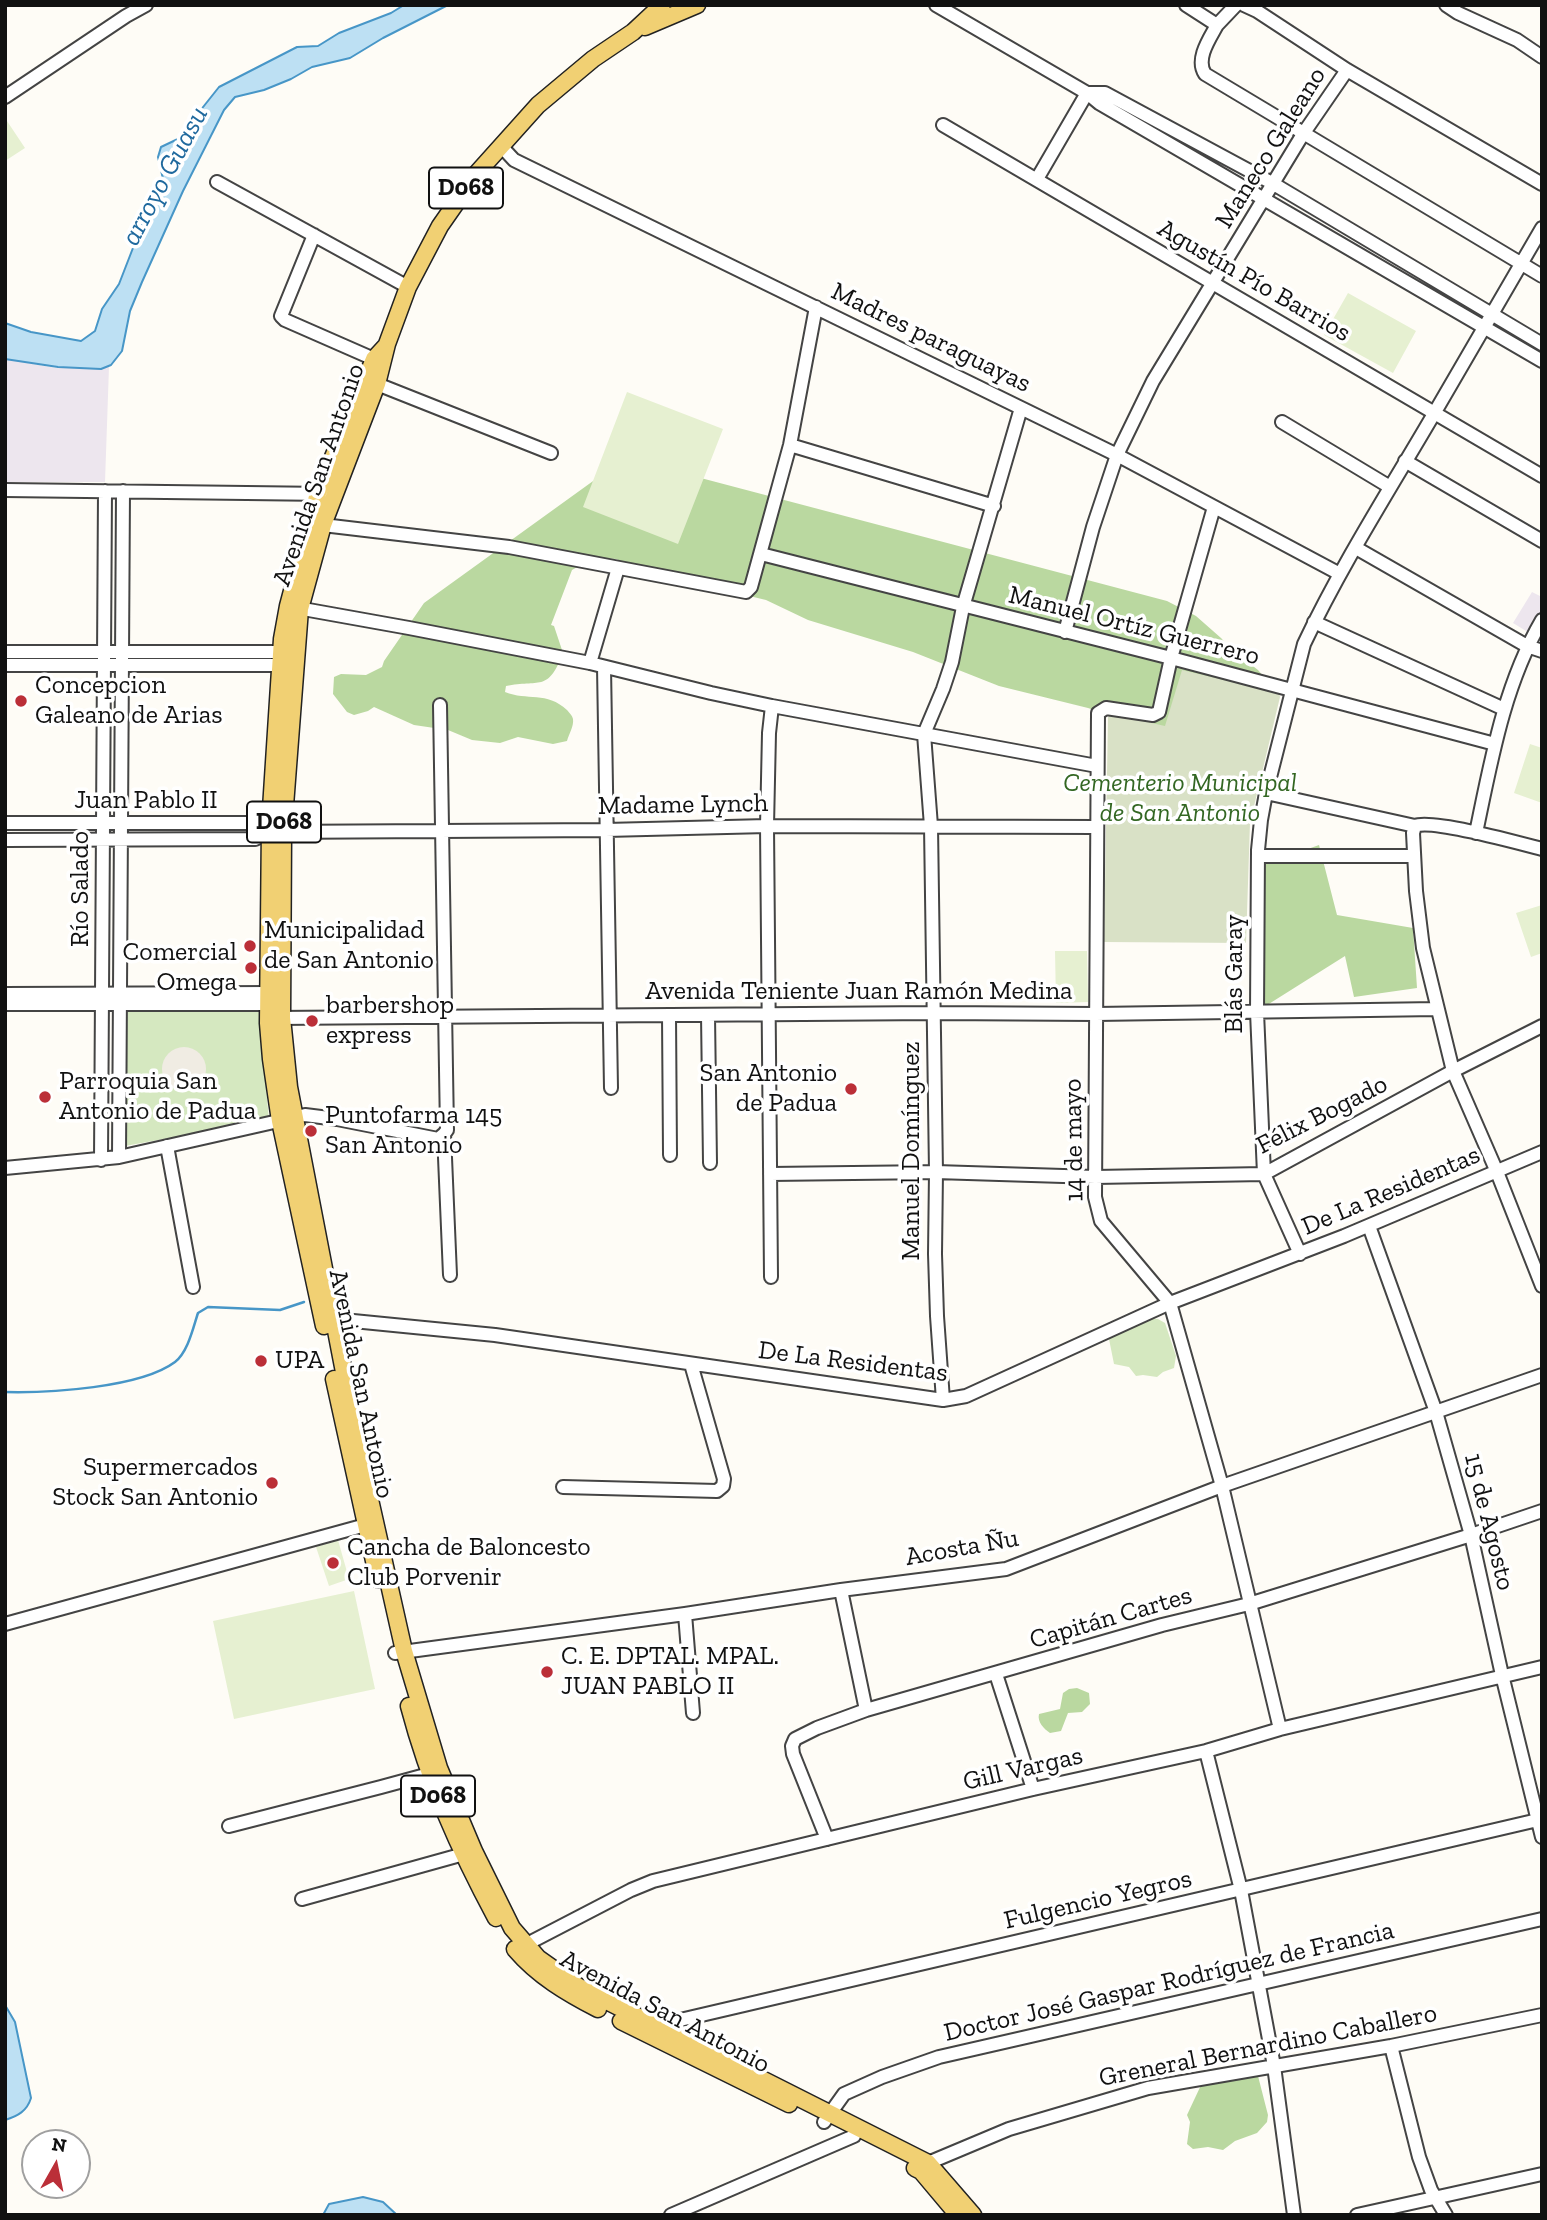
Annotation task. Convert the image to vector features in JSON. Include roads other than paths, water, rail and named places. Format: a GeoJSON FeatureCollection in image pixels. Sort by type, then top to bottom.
{"type":"FeatureCollection","features":[{"type":"Feature","properties":{"kind":"main road","name":"Avenida San Antonio"},"geometry":{"type":"LineString","coordinates":[[294,607],[323,525],[326,494],[377,384],[387,344],[408,287],[440,226],[477,173],[548,97],[593,59],[633,33],[662,5]]}},
{"type":"Feature","properties":{"kind":"main road"},"geometry":{"type":"LineString","coordinates":[[633,33],[697,5]]}},
{"type":"Feature","properties":{"kind":"main road","name":"Avenida San Antonio"},"geometry":{"type":"LineString","coordinates":[[387,344],[374,359],[326,494],[294,607],[277,832],[275,1005],[271,1059],[287,1119],[328,1320],[360,1455],[371,1523],[399,1652],[434,1771],[504,1934],[530,1966],[570,1995],[664,2036],[928,2164],[961,2212]]}},
{"type":"Feature","properties":{"kind":"main road","name":"Avenida San Antonio"},"geometry":{"type":"LineString","coordinates":[[468,1853],[524,1945],[579,1987],[664,2036]]}},
{"type":"Feature","properties":{"kind":"main road","name":"Avenida San Antonio"},"geometry":{"type":"LineString","coordinates":[[827,2117],[854,2136],[921,2171],[961,2212]]}},
{"type":"Feature","properties":{"kind":"street"},"geometry":{"type":"LineString","coordinates":[[5,97],[125,11],[146,5]]}},
{"type":"Feature","properties":{"kind":"street"},"geometry":{"type":"LineString","coordinates":[[936,5],[1087,93],[1272,183],[1542,344]]}},
{"type":"Feature","properties":{"kind":"street"},"geometry":{"type":"LineString","coordinates":[[1186,5],[1217,24]]}},
{"type":"Feature","properties":{"kind":"street"},"geometry":{"type":"LineString","coordinates":[[1236,5],[1217,24],[1201,61],[1205,74],[1542,276]]}},
{"type":"Feature","properties":{"kind":"street"},"geometry":{"type":"LineString","coordinates":[[1244,5],[1259,8],[1347,71],[1542,184]]}},
{"type":"Feature","properties":{"kind":"street"},"geometry":{"type":"LineString","coordinates":[[1449,6],[1458,13],[1517,40],[1542,57]]}},
{"type":"Feature","properties":{"kind":"street","name":"Maneco Galeano"},"geometry":{"type":"LineString","coordinates":[[1065,632],[1093,527],[1117,455],[1153,381],[1272,183],[1347,71]]}},
{"type":"Feature","properties":{"kind":"street"},"geometry":{"type":"LineString","coordinates":[[1037,179],[1087,93]]}},
{"type":"Feature","properties":{"kind":"street"},"geometry":{"type":"LineString","coordinates":[[1102,98],[1264,198],[1542,361]]}},
{"type":"Feature","properties":{"kind":"street","name":"Agustín Pío Barrios"},"geometry":{"type":"LineString","coordinates":[[943,125],[1542,476]]}},
{"type":"Feature","properties":{"kind":"street","name":"Madres paraguayas"},"geometry":{"type":"LineString","coordinates":[[501,146],[514,160],[1117,455],[1340,575]]}},
{"type":"Feature","properties":{"kind":"street"},"geometry":{"type":"LineString","coordinates":[[217,182],[408,287]]}},
{"type":"Feature","properties":{"kind":"street","name":"Blás Garay"},"geometry":{"type":"LineString","coordinates":[[1300,1254],[1264,1174],[1257,1012],[1258,856],[1266,793],[1291,690],[1304,644],[1314,622],[1542,228]]}},
{"type":"Feature","properties":{"kind":"street"},"geometry":{"type":"LineString","coordinates":[[314,235],[281,316],[374,359]]}},
{"type":"Feature","properties":{"kind":"street"},"geometry":{"type":"LineString","coordinates":[[323,525],[509,547],[746,592],[751,587],[761,554],[790,445],[816,307]]}},
{"type":"Feature","properties":{"kind":"street"},"geometry":{"type":"LineString","coordinates":[[377,384],[551,453]]}},
{"type":"Feature","properties":{"kind":"street"},"geometry":{"type":"LineString","coordinates":[[924,734],[952,662],[963,607],[1021,408]]}},
{"type":"Feature","properties":{"kind":"street"},"geometry":{"type":"LineString","coordinates":[[1282,422],[1390,487]]}},
{"type":"Feature","properties":{"kind":"street"},"geometry":{"type":"LineString","coordinates":[[790,445],[993,506]]}},
{"type":"Feature","properties":{"kind":"street"},"geometry":{"type":"LineString","coordinates":[[1405,461],[1542,541]]}},
{"type":"Feature","properties":{"kind":"street"},"geometry":{"type":"LineString","coordinates":[[5,491],[326,494]]}},
{"type":"Feature","properties":{"kind":"street","name":"Río Salado"},"geometry":{"type":"LineString","coordinates":[[101,1160],[105,491]]}},
{"type":"Feature","properties":{"kind":"street","name":"Río Salado"},"geometry":{"type":"LineString","coordinates":[[119,1157],[123,491]]}},
{"type":"Feature","properties":{"kind":"street"},"geometry":{"type":"LineString","coordinates":[[1171,658],[1214,507]]}},
{"type":"Feature","properties":{"kind":"street"},"geometry":{"type":"LineString","coordinates":[[1356,548],[1527,646],[1542,651]]}},
{"type":"Feature","properties":{"kind":"street","name":"Manuel Ortíz Guerrero"},"geometry":{"type":"LineString","coordinates":[[761,554],[1495,744]]}},
{"type":"Feature","properties":{"kind":"street"},"geometry":{"type":"LineString","coordinates":[[590,663],[618,568]]}},
{"type":"Feature","properties":{"kind":"street"},"geometry":{"type":"LineString","coordinates":[[294,607],[590,663],[772,706],[1097,766]]}},
{"type":"Feature","properties":{"kind":"street"},"geometry":{"type":"LineString","coordinates":[[1476,833],[1504,709],[1527,646],[1542,620]]}},
{"type":"Feature","properties":{"kind":"street"},"geometry":{"type":"LineString","coordinates":[[1314,622],[1504,709]]}},
{"type":"Feature","properties":{"kind":"street"},"geometry":{"type":"LineString","coordinates":[[5,652],[122,652],[288,659]]}},
{"type":"Feature","properties":{"kind":"street","name":"14 de mayo"},"geometry":{"type":"LineString","coordinates":[[1171,658],[1157,714],[1106,708],[1098,713],[1095,1197],[1101,1221],[1170,1303],[1222,1486],[1280,1730]]}},
{"type":"Feature","properties":{"kind":"street"},"geometry":{"type":"LineString","coordinates":[[5,665],[122,666],[288,659]]}},
{"type":"Feature","properties":{"kind":"street"},"geometry":{"type":"LineString","coordinates":[[604,667],[611,1088]]}},
{"type":"Feature","properties":{"kind":"street"},"geometry":{"type":"LineString","coordinates":[[5,1168],[119,1157],[305,1115],[438,1139],[444,1134],[447,1130],[440,705]]}},
{"type":"Feature","properties":{"kind":"street"},"geometry":{"type":"LineString","coordinates":[[771,1277],[766,826],[772,706]]}},
{"type":"Feature","properties":{"kind":"street","name":"Manuel Domínguez"},"geometry":{"type":"LineString","coordinates":[[924,734],[931,827],[935,1013],[935,1266],[943,1400]]}},
{"type":"Feature","properties":{"kind":"street"},"geometry":{"type":"LineString","coordinates":[[1266,793],[1417,825],[1476,833],[1542,849]]}},
{"type":"Feature","properties":{"kind":"street","name":"Juan Pablo II"},"geometry":{"type":"LineString","coordinates":[[5,823],[256,823],[277,832]]}},
{"type":"Feature","properties":{"kind":"street"},"geometry":{"type":"LineString","coordinates":[[1417,825],[1414,856],[1423,948],[1453,1071],[1542,1286]]}},
{"type":"Feature","properties":{"kind":"street","name":"Madame Lynch"},"geometry":{"type":"LineString","coordinates":[[277,832],[766,826],[1096,827]]}},
{"type":"Feature","properties":{"kind":"street","name":"Juan Pablo II"},"geometry":{"type":"LineString","coordinates":[[5,840],[256,839],[277,832]]}},
{"type":"Feature","properties":{"kind":"street"},"geometry":{"type":"LineString","coordinates":[[1258,856],[1414,856]]}},
{"type":"Feature","properties":{"kind":"street"},"geometry":{"type":"LineString","coordinates":[[5,994],[103,999]]}},
{"type":"Feature","properties":{"kind":"street"},"geometry":{"type":"LineString","coordinates":[[5,1004],[103,999]]}},
{"type":"Feature","properties":{"kind":"street","name":"Avenida Teniente Juan Ramón Medina"},"geometry":{"type":"LineString","coordinates":[[103,999],[275,1005],[444,1018],[1437,1009]]}},
{"type":"Feature","properties":{"kind":"street"},"geometry":{"type":"LineString","coordinates":[[669,1015],[670,1155]]}},
{"type":"Feature","properties":{"kind":"street"},"geometry":{"type":"LineString","coordinates":[[708,1015],[710,1163]]}},
{"type":"Feature","properties":{"kind":"street","name":"Félix Bogado"},"geometry":{"type":"LineString","coordinates":[[770,1174],[936,1172],[1095,1177],[1264,1174],[1453,1071],[1542,1026]]}},
{"type":"Feature","properties":{"kind":"street"},"geometry":{"type":"LineString","coordinates":[[103,1065],[119,1068]]}},
{"type":"Feature","properties":{"kind":"street"},"geometry":{"type":"LineString","coordinates":[[444,1134],[450,1275]]}},
{"type":"Feature","properties":{"kind":"street"},"geometry":{"type":"LineString","coordinates":[[167,1146],[193,1287]]}},
{"type":"Feature","properties":{"kind":"street","name":"De La Residentas"},"geometry":{"type":"LineString","coordinates":[[328,1320],[495,1335],[943,1400],[966,1396],[1170,1303],[1369,1226],[1542,1152]]}},
{"type":"Feature","properties":{"kind":"street","name":"15 de Agosto"},"geometry":{"type":"LineString","coordinates":[[1369,1226],[1436,1412],[1471,1535],[1542,1837]]}},
{"type":"Feature","properties":{"kind":"street"},"geometry":{"type":"LineString","coordinates":[[563,1488],[717,1491],[723,1486],[724,1479],[691,1364]]}},
{"type":"Feature","properties":{"kind":"street","name":"Acosta Ñu"},"geometry":{"type":"LineString","coordinates":[[399,1652],[1006,1569],[1222,1486],[1542,1375]]}},
{"type":"Feature","properties":{"kind":"street","name":"Capitán Cartes"},"geometry":{"type":"LineString","coordinates":[[827,1839],[792,1746],[795,1739],[817,1728],[866,1710],[1162,1625],[1249,1604],[1542,1511]]}},
{"type":"Feature","properties":{"kind":"street"},"geometry":{"type":"LineString","coordinates":[[5,1624],[371,1523]]}},
{"type":"Feature","properties":{"kind":"street"},"geometry":{"type":"LineString","coordinates":[[841,1590],[866,1710]]}},
{"type":"Feature","properties":{"kind":"street"},"geometry":{"type":"LineString","coordinates":[[685,1615],[693,1713]]}},
{"type":"Feature","properties":{"kind":"street","name":"Gill Vargas"},"geometry":{"type":"LineString","coordinates":[[524,1945],[653,1881],[1033,1789],[1206,1751],[1502,1675],[1542,1668]]}},
{"type":"Feature","properties":{"kind":"street"},"geometry":{"type":"LineString","coordinates":[[996,1674],[1033,1789]]}},
{"type":"Feature","properties":{"kind":"street"},"geometry":{"type":"LineString","coordinates":[[1206,1751],[1241,1891],[1259,1984],[1274,2066],[1294,2215]]}},
{"type":"Feature","properties":{"kind":"street"},"geometry":{"type":"LineString","coordinates":[[229,1826],[434,1771]]}},
{"type":"Feature","properties":{"kind":"street","name":"Fulgencio Yegros"},"geometry":{"type":"LineString","coordinates":[[664,2036],[680,2020],[1540,1820]]}},
{"type":"Feature","properties":{"kind":"street"},"geometry":{"type":"LineString","coordinates":[[302,1899],[468,1853]]}},
{"type":"Feature","properties":{"kind":"street","name":"Doctor José Gaspar Rodríguez de Francia"},"geometry":{"type":"LineString","coordinates":[[827,2117],[844,2094],[939,2057],[1542,1919]]}},
{"type":"Feature","properties":{"kind":"street","name":"Greneral Bernardino Caballero"},"geometry":{"type":"LineString","coordinates":[[928,2164],[1009,2129],[1148,2088],[1391,2046],[1542,2015]]}},
{"type":"Feature","properties":{"kind":"street"},"geometry":{"type":"LineString","coordinates":[[1391,2046],[1419,2157],[1431,2190],[1446,2215]]}},
{"type":"Feature","properties":{"kind":"street"},"geometry":{"type":"LineString","coordinates":[[671,2215],[854,2136]]}},
{"type":"Feature","properties":{"kind":"street"},"geometry":{"type":"LineString","coordinates":[[1357,2215],[1542,2174]]}},
{"type":"Feature","properties":{"kind":"water","name":"arroyo Guasu"},"geometry":{"type":"Polygon","coordinates":[[[404,5],[448,5],[350,58],[312,67],[264,90],[235,97],[224,110],[183,191],[142,282],[130,311],[122,351],[111,365],[101,369],[58,367],[5,359],[5,323],[31,332],[81,341],[95,331],[102,309],[119,284],[163,179],[158,157],[161,147],[182,137],[219,87],[297,47],[318,46],[339,33],[391,13],[404,5]]]}},
{"type":"Feature","properties":{"kind":"water"},"geometry":{"type":"Polygon","coordinates":[[[5,2005],[15,2022],[31,2098],[21,2112],[5,2120],[5,2005]]]}},
{"type":"Feature","properties":{"kind":"water"},"geometry":{"type":"Polygon","coordinates":[[[363,2197],[383,2202],[397,2215],[323,2215],[329,2204],[363,2197]]]}},
{"type":"Feature","properties":{"kind":"waterway"},"geometry":{"type":"LineString","coordinates":[[5,1392],[69,1390],[140,1378],[159,1371],[180,1358],[190,1339],[198,1313],[208,1307],[280,1310],[304,1302]]}},
{"type":"Feature","properties":{"kind":"place","name":"Concepcion Galeano de Arias"},"geometry":{"type":"Point","coordinates":[21,701]}},
{"type":"Feature","properties":{"kind":"place","name":"Municipalidad de San Antonio"},"geometry":{"type":"Point","coordinates":[250,946]}},
{"type":"Feature","properties":{"kind":"place","name":"Comercial Omega"},"geometry":{"type":"Point","coordinates":[251,968]}},
{"type":"Feature","properties":{"kind":"place","name":"barbershop express"},"geometry":{"type":"Point","coordinates":[312,1021]}},
{"type":"Feature","properties":{"kind":"place","name":"San Antonio de Padua"},"geometry":{"type":"Point","coordinates":[851,1089]}},
{"type":"Feature","properties":{"kind":"place","name":"Parroquia San Antonio de Padua"},"geometry":{"type":"Point","coordinates":[45,1097]}},
{"type":"Feature","properties":{"kind":"place","name":"Puntofarma 145 San Antonio"},"geometry":{"type":"Point","coordinates":[311,1131]}},
{"type":"Feature","properties":{"kind":"place","name":"UPA"},"geometry":{"type":"Point","coordinates":[261,1361]}},
{"type":"Feature","properties":{"kind":"place","name":"Supermercados Stock San Antonio"},"geometry":{"type":"Point","coordinates":[272,1483]}},
{"type":"Feature","properties":{"kind":"place","name":"Cancha de Baloncesto Club Porvenir"},"geometry":{"type":"Point","coordinates":[333,1563]}},
{"type":"Feature","properties":{"kind":"place","name":"C. E. DPTAL. MPAL. JUAN PABLO II"},"geometry":{"type":"Point","coordinates":[547,1672]}},
{"type":"Feature","properties":{"kind":"park label","name":"Cementerio Municipal de San Antonio"},"geometry":{"type":"Point","coordinates":[1180,799]}}]}
